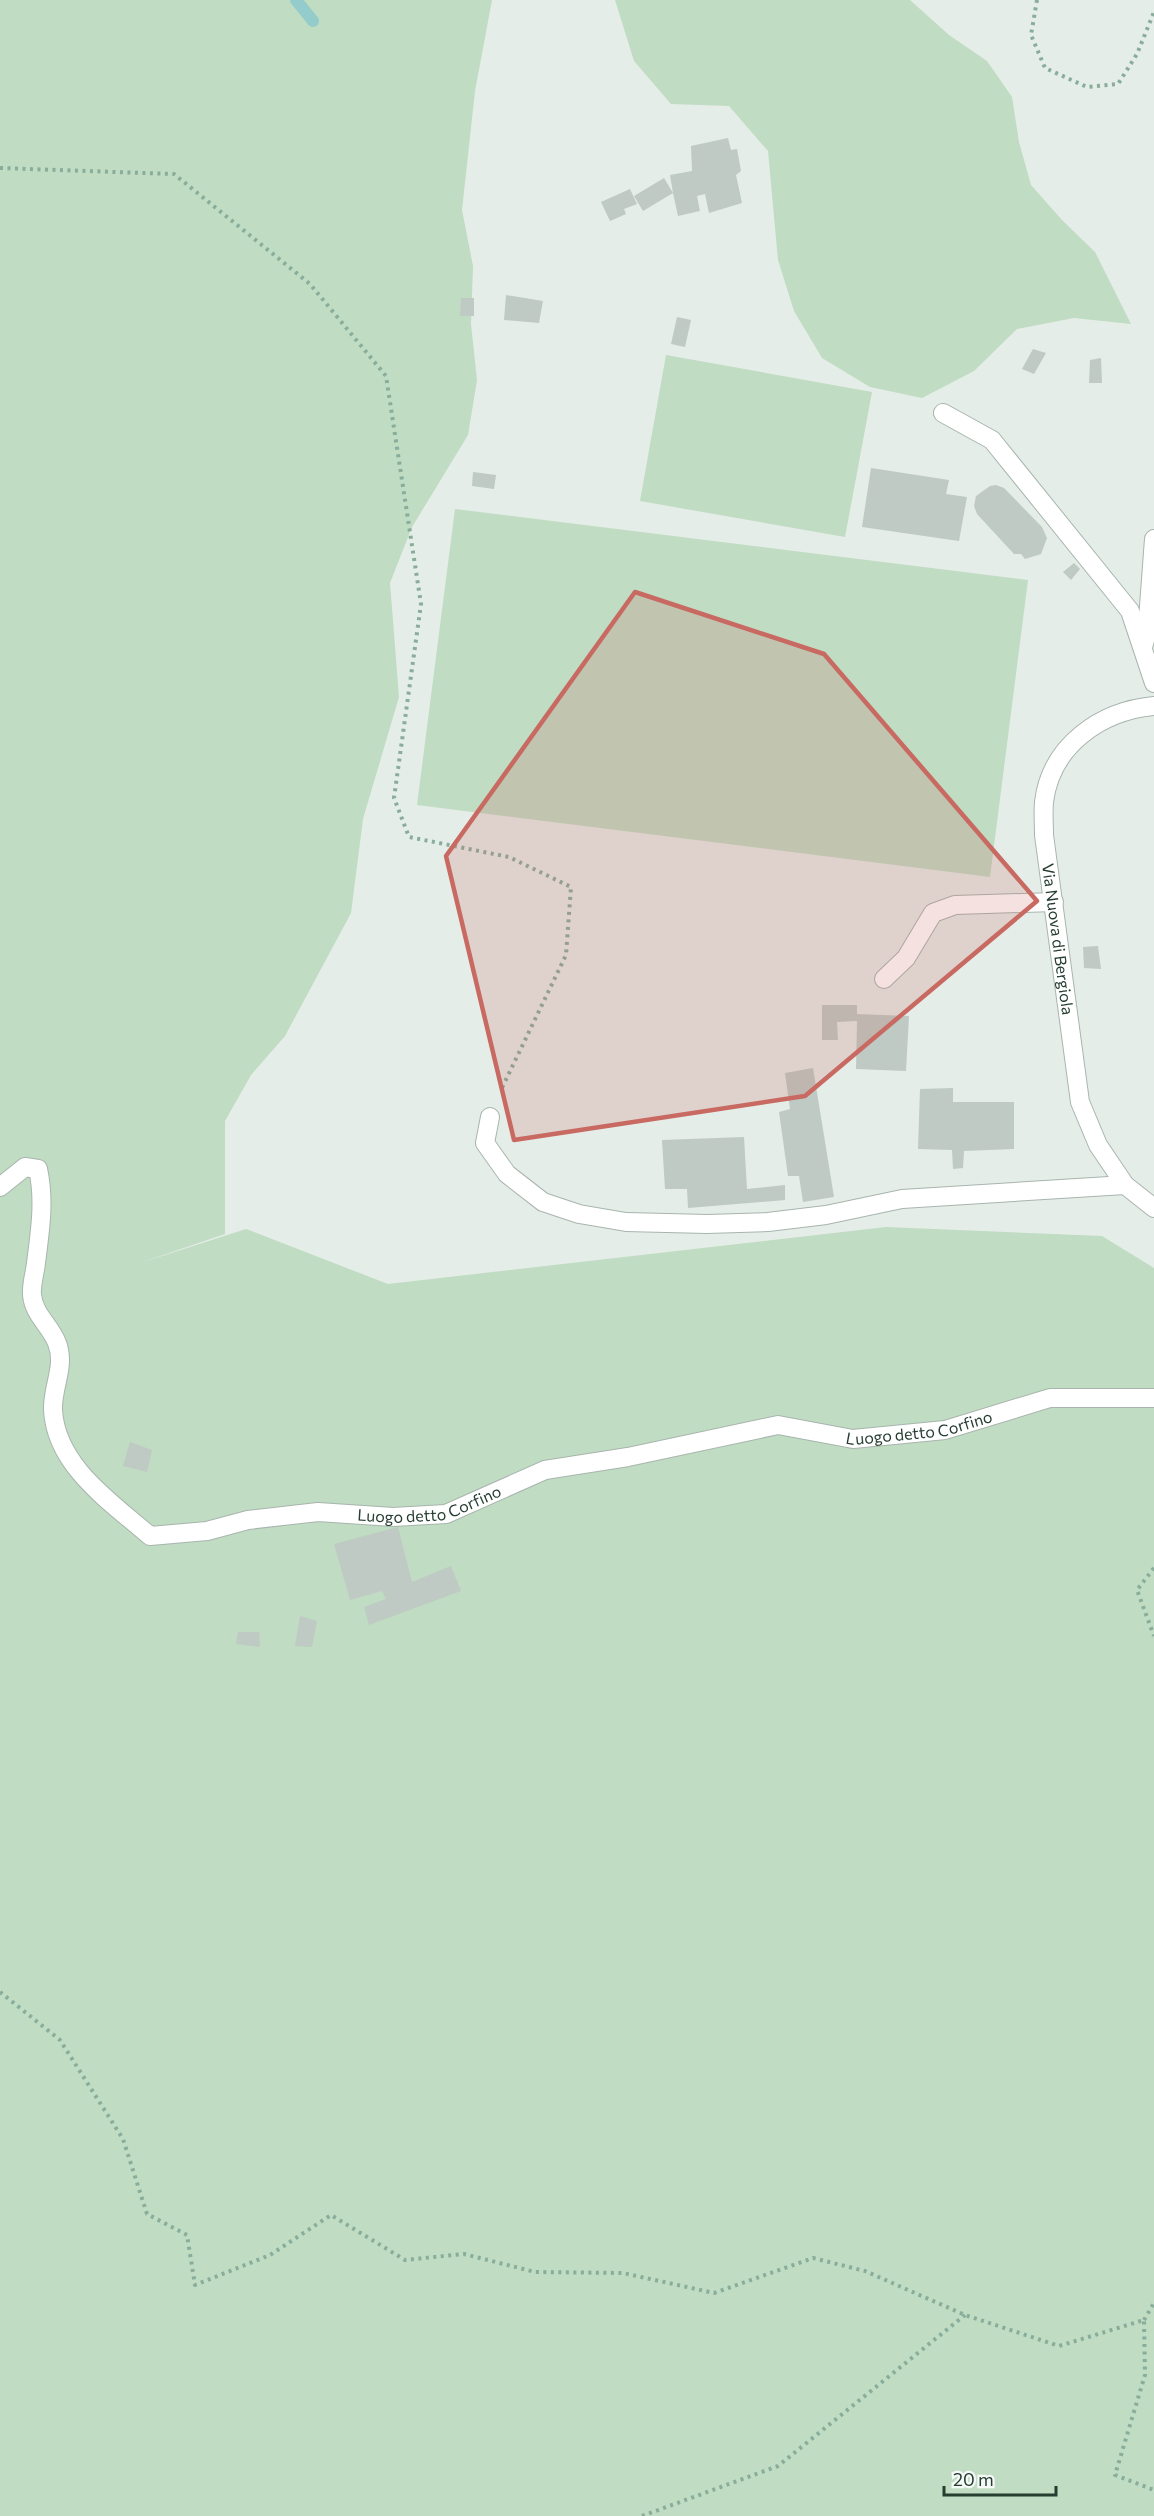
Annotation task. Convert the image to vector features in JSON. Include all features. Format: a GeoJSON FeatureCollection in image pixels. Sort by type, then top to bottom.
{"type":"FeatureCollection","features":[{"type":"Feature","properties":{"kind":"street"},"geometry":{"type":"LineString","coordinates":[[943,413],[992,440],[1130,611],[1154,683]]}},
{"type":"Feature","properties":{"kind":"street"},"geometry":{"type":"LineString","coordinates":[[1142,649],[1147,633],[1154,539]]}},
{"type":"Feature","properties":{"kind":"street","name":"Via Nuova di Bergiola"},"geometry":{"type":"LineString","coordinates":[[1154,706],[1129,708],[1098,721],[1072,742],[1054,770],[1044,801],[1044,835],[1080,1102],[1098,1145],[1125,1185],[1154,1208]]}},
{"type":"Feature","properties":{"kind":"street"},"geometry":{"type":"LineString","coordinates":[[884,979],[906,958],[933,913],[955,905],[1054,902]]}},
{"type":"Feature","properties":{"kind":"street"},"geometry":{"type":"LineString","coordinates":[[490,1117],[485,1143],[507,1174],[543,1202],[579,1214],[626,1222],[707,1224],[768,1222],[826,1215],[902,1199],[1125,1185]]}},
{"type":"Feature","properties":{"kind":"street","name":"Luogo detto Corfino"},"geometry":{"type":"LineString","coordinates":[[0,1186],[25,1167],[38,1169],[43,1215],[32,1294],[37,1315],[57,1343],[61,1369],[53,1409],[62,1449],[94,1487],[150,1536],[207,1531],[248,1520],[318,1512],[393,1517],[446,1514],[545,1470],[628,1457],[778,1425],[853,1440],[945,1430],[1050,1398],[1154,1398]]}},
{"type":"Feature","properties":{"kind":"path"},"geometry":{"type":"LineString","coordinates":[[1037,0],[1031,35],[1045,68],[1087,87],[1118,84],[1137,54],[1154,12]]}},
{"type":"Feature","properties":{"kind":"path"},"geometry":{"type":"LineString","coordinates":[[0,168],[174,174],[310,284],[386,376],[421,604],[394,798],[409,837],[509,857],[571,887],[566,955],[518,1053],[490,1117]]}},
{"type":"Feature","properties":{"kind":"path"},"geometry":{"type":"LineString","coordinates":[[1154,1568],[1137,1590],[1154,1636]]}},
{"type":"Feature","properties":{"kind":"path"},"geometry":{"type":"LineString","coordinates":[[0,1992],[60,2040],[123,2139],[147,2214],[187,2235],[195,2285],[270,2255],[331,2216],[405,2260],[464,2254],[535,2272],[623,2273],[714,2293],[813,2258],[865,2271],[964,2315],[1059,2346],[1144,2320]]}},
{"type":"Feature","properties":{"kind":"path"},"geometry":{"type":"LineString","coordinates":[[1154,2303],[1144,2320],[1145,2375],[1115,2475],[1154,2490]]}},
{"type":"Feature","properties":{"kind":"path"},"geometry":{"type":"LineString","coordinates":[[642,2516],[778,2466],[964,2315]]}},
{"type":"Feature","properties":{"kind":"highlighted area"},"geometry":{"type":"Polygon","coordinates":[[[635,592],[824,654],[1037,901],[805,1096],[514,1140],[446,856],[635,592]]]}},
{"type":"Feature","properties":{"kind":"green space"},"geometry":{"type":"Polygon","coordinates":[[[0,0],[492,0],[475,91],[462,210],[473,266],[471,324],[477,380],[468,435],[412,527],[390,583],[399,697],[363,819],[351,913],[285,1036],[251,1075],[225,1121],[225,1234],[137,1264],[246,1229],[388,1284],[886,1227],[1102,1236],[1154,1268],[1154,2516],[0,2516],[0,0]]]}},
{"type":"Feature","properties":{"kind":"green space"},"geometry":{"type":"Polygon","coordinates":[[[615,0],[910,0],[949,35],[987,61],[1012,97],[1019,142],[1031,185],[1095,252],[1131,324],[1074,318],[1017,329],[974,371],[922,398],[870,387],[822,358],[794,311],[778,260],[768,151],[729,106],[671,104],[634,61],[615,0]]]}},
{"type":"Feature","properties":{"kind":"green space"},"geometry":{"type":"Polygon","coordinates":[[[666,355],[872,392],[845,537],[640,501],[666,355]]]}},
{"type":"Feature","properties":{"kind":"green space"},"geometry":{"type":"Polygon","coordinates":[[[455,509],[1028,580],[990,877],[417,805],[455,509]]]}},
{"type":"Feature","properties":{"kind":"building"},"geometry":{"type":"Polygon","coordinates":[[[728,138],[731,150],[737,149],[741,171],[736,175],[742,203],[709,213],[705,194],[697,196],[700,211],[678,216],[670,175],[692,171],[691,146],[728,138]]]}},
{"type":"Feature","properties":{"kind":"building"},"geometry":{"type":"Polygon","coordinates":[[[664,178],[673,193],[643,211],[634,196],[664,178]]]}},
{"type":"Feature","properties":{"kind":"building"},"geometry":{"type":"Polygon","coordinates":[[[630,189],[637,204],[624,209],[626,214],[610,221],[601,202],[630,189]]]}},
{"type":"Feature","properties":{"kind":"building"},"geometry":{"type":"Polygon","coordinates":[[[506,295],[543,301],[539,323],[504,320],[506,295]]]}},
{"type":"Feature","properties":{"kind":"building"},"geometry":{"type":"Polygon","coordinates":[[[461,298],[474,298],[474,316],[460,316],[461,298]]]}},
{"type":"Feature","properties":{"kind":"building"},"geometry":{"type":"Polygon","coordinates":[[[677,317],[691,320],[685,347],[671,344],[677,317]]]}},
{"type":"Feature","properties":{"kind":"building"},"geometry":{"type":"Polygon","coordinates":[[[1033,349],[1046,353],[1034,374],[1022,369],[1033,349]]]}},
{"type":"Feature","properties":{"kind":"building"},"geometry":{"type":"Polygon","coordinates":[[[1101,358],[1102,383],[1089,383],[1090,360],[1101,358]]]}},
{"type":"Feature","properties":{"kind":"building"},"geometry":{"type":"Polygon","coordinates":[[[871,468],[949,480],[946,494],[967,497],[959,541],[862,527],[871,468]]]}},
{"type":"Feature","properties":{"kind":"building"},"geometry":{"type":"Polygon","coordinates":[[[473,472],[496,475],[494,489],[472,486],[473,472]]]}},
{"type":"Feature","properties":{"kind":"building"},"geometry":{"type":"Polygon","coordinates":[[[996,485],[1004,488],[1042,527],[1047,538],[1041,554],[1025,559],[1021,554],[1014,554],[977,514],[974,506],[976,496],[990,486],[996,485]]]}},
{"type":"Feature","properties":{"kind":"building"},"geometry":{"type":"Polygon","coordinates":[[[1074,563],[1080,569],[1071,580],[1063,572],[1074,563]]]}},
{"type":"Feature","properties":{"kind":"building"},"geometry":{"type":"Polygon","coordinates":[[[1098,946],[1101,969],[1084,968],[1083,947],[1098,946]]]}},
{"type":"Feature","properties":{"kind":"building"},"geometry":{"type":"Polygon","coordinates":[[[822,1005],[857,1005],[857,1014],[909,1016],[906,1071],[856,1069],[857,1021],[837,1022],[838,1040],[822,1040],[822,1005]]]}},
{"type":"Feature","properties":{"kind":"building"},"geometry":{"type":"Polygon","coordinates":[[[813,1068],[834,1197],[803,1202],[799,1176],[788,1176],[779,1112],[790,1109],[785,1073],[813,1068]]]}},
{"type":"Feature","properties":{"kind":"building"},"geometry":{"type":"Polygon","coordinates":[[[953,1088],[953,1102],[1014,1102],[1014,1149],[964,1151],[963,1168],[953,1169],[952,1150],[918,1149],[920,1089],[953,1088]]]}},
{"type":"Feature","properties":{"kind":"building"},"geometry":{"type":"Polygon","coordinates":[[[744,1137],[747,1189],[785,1185],[785,1200],[688,1208],[687,1189],[665,1189],[662,1140],[744,1137]]]}},
{"type":"Feature","properties":{"kind":"building"},"geometry":{"type":"Polygon","coordinates":[[[130,1442],[152,1450],[147,1472],[123,1466],[130,1442]]]}},
{"type":"Feature","properties":{"kind":"building"},"geometry":{"type":"Polygon","coordinates":[[[398,1527],[412,1582],[451,1566],[461,1591],[369,1625],[364,1607],[386,1599],[382,1591],[350,1600],[334,1544],[398,1527]]]}},
{"type":"Feature","properties":{"kind":"building"},"geometry":{"type":"Polygon","coordinates":[[[300,1616],[317,1621],[312,1647],[295,1646],[300,1616]]]}},
{"type":"Feature","properties":{"kind":"building"},"geometry":{"type":"Polygon","coordinates":[[[238,1632],[259,1632],[260,1647],[236,1644],[238,1632]]]}},
{"type":"Feature","properties":{"kind":"waterway"},"geometry":{"type":"LineString","coordinates":[[296,0],[313,21]]}}]}
